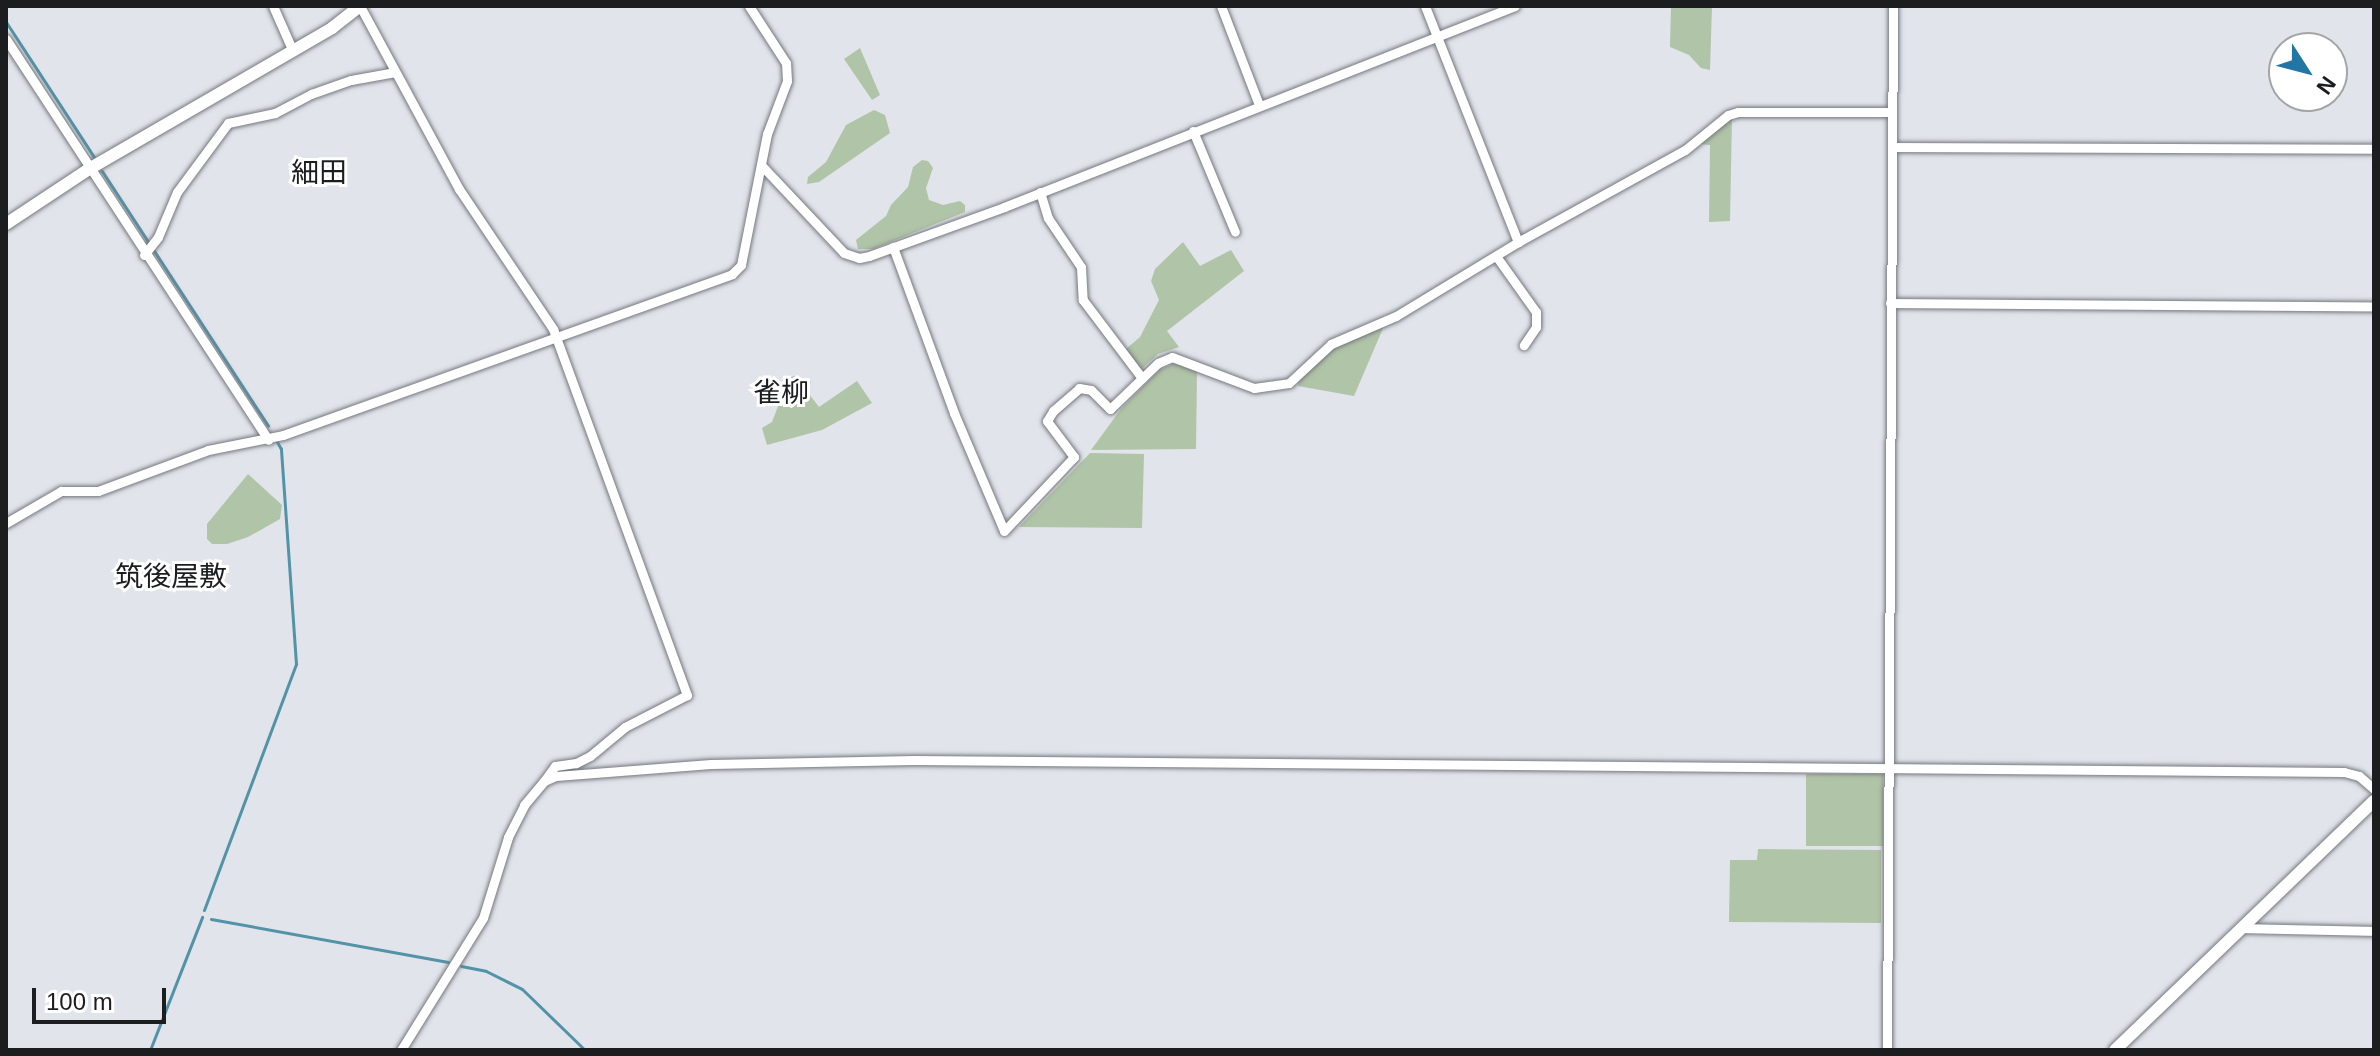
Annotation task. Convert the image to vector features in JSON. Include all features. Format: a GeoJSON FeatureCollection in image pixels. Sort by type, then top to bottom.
{"type":"FeatureCollection","features":[{"type":"Feature","properties":{"kind":"street"},"geometry":{"type":"LineString","coordinates":[[273,6],[292,49]]}},
{"type":"Feature","properties":{"kind":"street"},"geometry":{"type":"LineString","coordinates":[[6,224],[89,169],[332,28],[360,6],[459,189],[557,337],[687,695],[625,727],[590,756],[576,763],[555,766],[524,805],[508,837],[483,918],[401,1050]]}},
{"type":"Feature","properties":{"kind":"street"},"geometry":{"type":"LineString","coordinates":[[6,523],[61,491],[98,491],[208,450],[268,440],[737,270],[752,222],[767,134],[786,89],[786,63],[749,6]]}},
{"type":"Feature","properties":{"kind":"street"},"geometry":{"type":"LineString","coordinates":[[1221,6],[1259,105]]}},
{"type":"Feature","properties":{"kind":"street"},"geometry":{"type":"LineString","coordinates":[[1425,6],[1518,242]]}},
{"type":"Feature","properties":{"kind":"street"},"geometry":{"type":"LineString","coordinates":[[763,167],[844,253],[859,258],[1040,192],[1515,6]]}},
{"type":"Feature","properties":{"kind":"street"},"geometry":{"type":"LineString","coordinates":[[1887,1050],[1893,6]]}},
{"type":"Feature","properties":{"kind":"street"},"geometry":{"type":"LineString","coordinates":[[6,39],[268,440]]}},
{"type":"Feature","properties":{"kind":"street"},"geometry":{"type":"LineString","coordinates":[[144,254],[177,192],[228,123],[275,113],[311,94],[351,80],[395,72]]}},
{"type":"Feature","properties":{"kind":"street"},"geometry":{"type":"LineString","coordinates":[[893,247],[954,413],[1004,531],[1074,457],[1047,421],[1053,411],[1079,388],[1086,387],[1110,409],[1158,363],[1181,358],[1254,388],[1289,383],[1331,344],[1396,316],[1518,242],[1685,150],[1728,115],[1738,112],[1892,112]]}},
{"type":"Feature","properties":{"kind":"street"},"geometry":{"type":"LineString","coordinates":[[1193,131],[1235,232]]}},
{"type":"Feature","properties":{"kind":"street"},"geometry":{"type":"LineString","coordinates":[[1892,147],[2374,149]]}},
{"type":"Feature","properties":{"kind":"street"},"geometry":{"type":"LineString","coordinates":[[1040,192],[1048,218],[1081,267],[1083,300],[1142,378]]}},
{"type":"Feature","properties":{"kind":"street"},"geometry":{"type":"LineString","coordinates":[[1496,256],[1536,312],[1536,327],[1524,345]]}},
{"type":"Feature","properties":{"kind":"street"},"geometry":{"type":"LineString","coordinates":[[1890,303],[2374,306]]}},
{"type":"Feature","properties":{"kind":"street"},"geometry":{"type":"LineString","coordinates":[[544,781],[556,776],[683,766],[913,760],[2344,772],[2359,776],[2374,789]]}},
{"type":"Feature","properties":{"kind":"street"},"geometry":{"type":"LineString","coordinates":[[2115,1050],[2374,801]]}},
{"type":"Feature","properties":{"kind":"street"},"geometry":{"type":"LineString","coordinates":[[2242,928],[2374,931]]}},
{"type":"Feature","properties":{"kind":"green space"},"geometry":{"type":"Polygon","coordinates":[[[1671,6],[1712,6],[1710,70],[1701,68],[1689,55],[1670,47],[1671,6]]]}},
{"type":"Feature","properties":{"kind":"green space"},"geometry":{"type":"Polygon","coordinates":[[[860,48],[880,95],[872,100],[844,59],[860,48]]]}},
{"type":"Feature","properties":{"kind":"green space"},"geometry":{"type":"Polygon","coordinates":[[[874,110],[885,115],[890,133],[819,182],[807,184],[808,177],[826,162],[846,125],[874,110]]]}},
{"type":"Feature","properties":{"kind":"green space"},"geometry":{"type":"Polygon","coordinates":[[[1732,117],[1730,221],[1709,222],[1710,145],[1700,144],[1732,117]]]}},
{"type":"Feature","properties":{"kind":"green space"},"geometry":{"type":"Polygon","coordinates":[[[922,160],[928,161],[933,168],[926,188],[929,200],[943,205],[960,201],[965,205],[965,212],[873,249],[858,249],[856,240],[886,216],[891,205],[908,187],[913,167],[922,160]]]}},
{"type":"Feature","properties":{"kind":"green space"},"geometry":{"type":"Polygon","coordinates":[[[1183,242],[1200,266],[1231,250],[1244,271],[1167,331],[1179,347],[1158,354],[1140,370],[1126,349],[1140,337],[1159,300],[1151,281],[1155,269],[1183,242]]]}},
{"type":"Feature","properties":{"kind":"green space"},"geometry":{"type":"Polygon","coordinates":[[[1384,326],[1354,396],[1298,386],[1300,377],[1339,344],[1384,326]]]}},
{"type":"Feature","properties":{"kind":"green space"},"geometry":{"type":"Polygon","coordinates":[[[1176,363],[1197,369],[1196,449],[1091,450],[1121,409],[1159,370],[1176,363]]]}},
{"type":"Feature","properties":{"kind":"green space"},"geometry":{"type":"Polygon","coordinates":[[[794,376],[811,382],[806,390],[819,407],[857,381],[872,403],[822,430],[767,445],[762,428],[772,422],[789,378],[794,376]]]}},
{"type":"Feature","properties":{"kind":"green space"},"geometry":{"type":"Polygon","coordinates":[[[1090,453],[1144,454],[1142,528],[1019,527],[1090,453]]]}},
{"type":"Feature","properties":{"kind":"green space"},"geometry":{"type":"Polygon","coordinates":[[[248,474],[282,505],[280,519],[248,537],[227,544],[212,544],[207,539],[207,524],[248,474]]]}},
{"type":"Feature","properties":{"kind":"green space"},"geometry":{"type":"Polygon","coordinates":[[[1806,774],[1883,774],[1883,846],[1806,846],[1806,774]]]}},
{"type":"Feature","properties":{"kind":"green space"},"geometry":{"type":"Polygon","coordinates":[[[1758,849],[1881,850],[1881,923],[1729,922],[1730,860],[1757,860],[1758,849]]]}},
{"type":"Feature","properties":{"kind":"waterway"},"geometry":{"type":"LineString","coordinates":[[6,22],[94,157]]}},
{"type":"Feature","properties":{"kind":"waterway"},"geometry":{"type":"LineString","coordinates":[[102,171],[268,426]]}},
{"type":"Feature","properties":{"kind":"waterway"},"geometry":{"type":"LineString","coordinates":[[204,910],[296,664],[281,449],[276,440]]}},
{"type":"Feature","properties":{"kind":"waterway"},"geometry":{"type":"LineString","coordinates":[[150,1050],[202,917]]}},
{"type":"Feature","properties":{"kind":"waterway"},"geometry":{"type":"LineString","coordinates":[[211,919],[448,962]]}},
{"type":"Feature","properties":{"kind":"waterway"},"geometry":{"type":"LineString","coordinates":[[461,966],[486,971],[522,989],[585,1050]]}},
{"type":"Feature","properties":{"kind":"district","name":"細田"},"geometry":{"type":"Point","coordinates":[319,173]}},
{"type":"Feature","properties":{"kind":"district","name":"雀柳"},"geometry":{"type":"Point","coordinates":[781,393]}},
{"type":"Feature","properties":{"kind":"district","name":"筑後屋敷"},"geometry":{"type":"Point","coordinates":[171,577]}}]}
